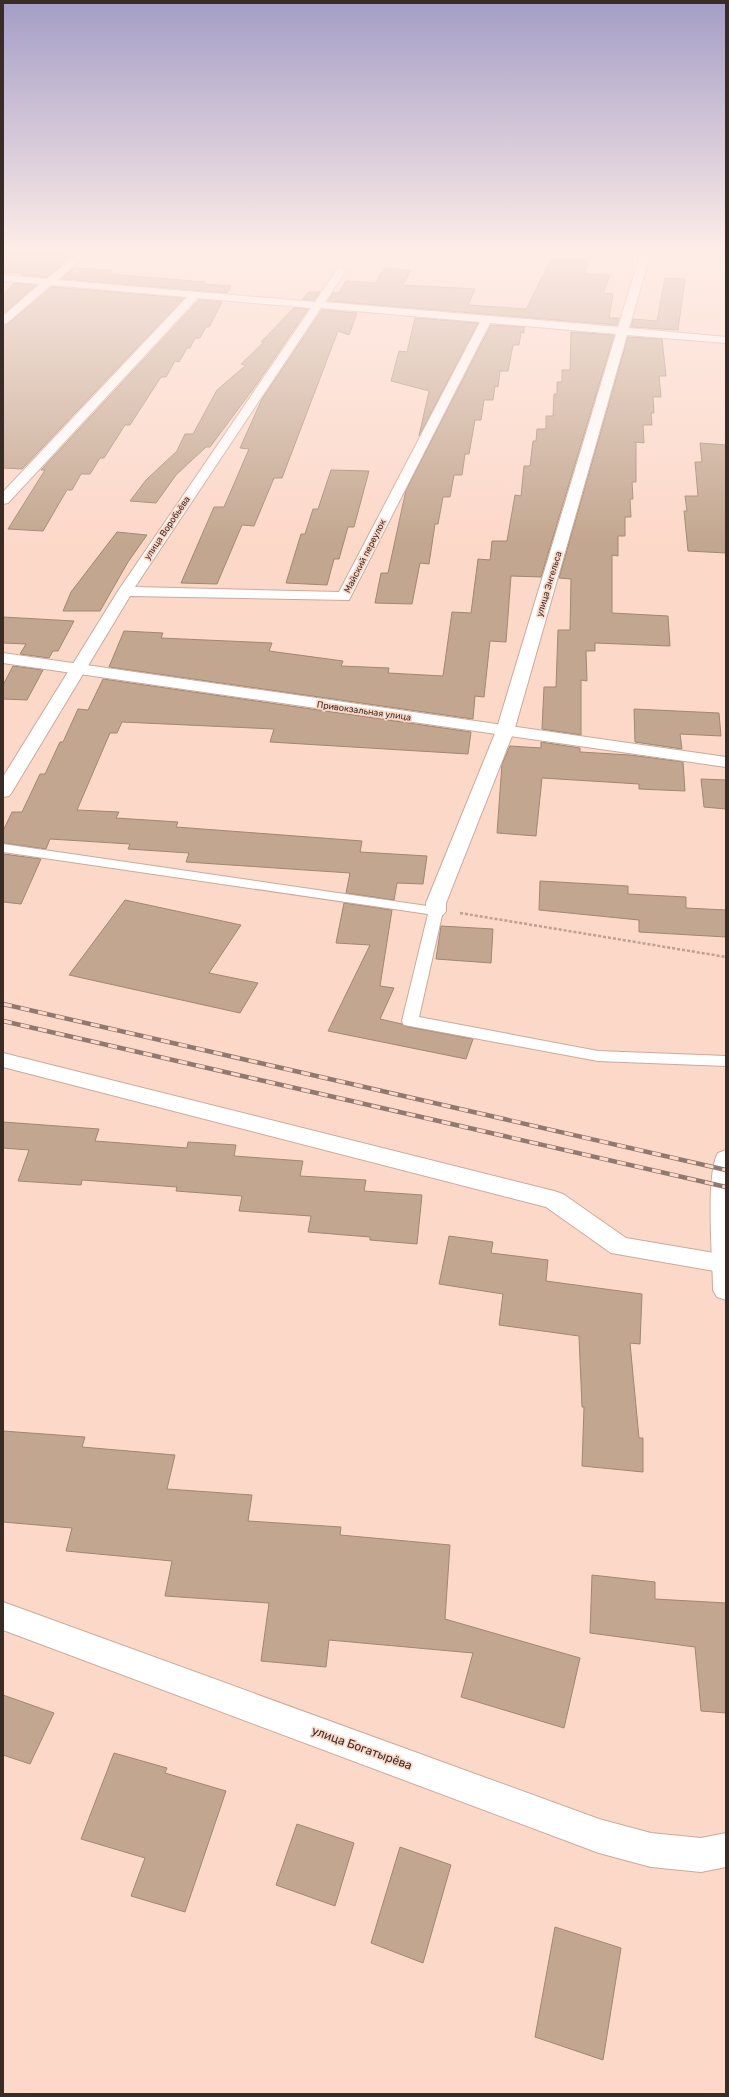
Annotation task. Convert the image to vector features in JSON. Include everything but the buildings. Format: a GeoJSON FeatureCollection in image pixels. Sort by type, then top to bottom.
{"type":"FeatureCollection","features":[{"type":"Feature","properties":{"kind":"street"},"geometry":{"type":"LineString","coordinates":[[3,500],[143,350]]}},
{"type":"Feature","properties":{"kind":"street","name":"улица Воробьёва"},"geometry":{"type":"LineString","coordinates":[[3,792],[125,591],[287,350]]}},
{"type":"Feature","properties":{"kind":"street","name":"Майский переулок"},"geometry":{"type":"LineString","coordinates":[[125,591],[344,596],[471,350]]}},
{"type":"Feature","properties":{"kind":"street","name":"улица Энгельса"},"geometry":{"type":"LineString","coordinates":[[436,910],[436,903],[505,731],[618,350]]}},
{"type":"Feature","properties":{"kind":"street","name":"Привокзальная улица"},"geometry":{"type":"LineString","coordinates":[[3,658],[726,762]]}},
{"type":"Feature","properties":{"kind":"street"},"geometry":{"type":"LineString","coordinates":[[3,1060],[554,1200],[620,1246],[724,1264]]}},
{"type":"Feature","properties":{"kind":"street"},"geometry":{"type":"LineString","coordinates":[[726,1159],[723,1186],[724,1264],[726,1290]]}},
{"type":"Feature","properties":{"kind":"street","name":"улица Богатырёва"},"geometry":{"type":"LineString","coordinates":[[3,1616],[599,1836],[651,1850],[701,1855],[726,1850]]}},
{"type":"Feature","properties":{"kind":"lane"},"geometry":{"type":"LineString","coordinates":[[3,848],[436,910],[410,1021],[598,1056],[726,1060]]}},
{"type":"Feature","properties":{"kind":"path"},"geometry":{"type":"LineString","coordinates":[[436,910],[726,957]]}},
{"type":"Feature","properties":{"kind":"railway"},"geometry":{"type":"LineString","coordinates":[[3,1004],[726,1170]]}},
{"type":"Feature","properties":{"kind":"railway"},"geometry":{"type":"LineString","coordinates":[[3,1021],[726,1187]]}}]}
